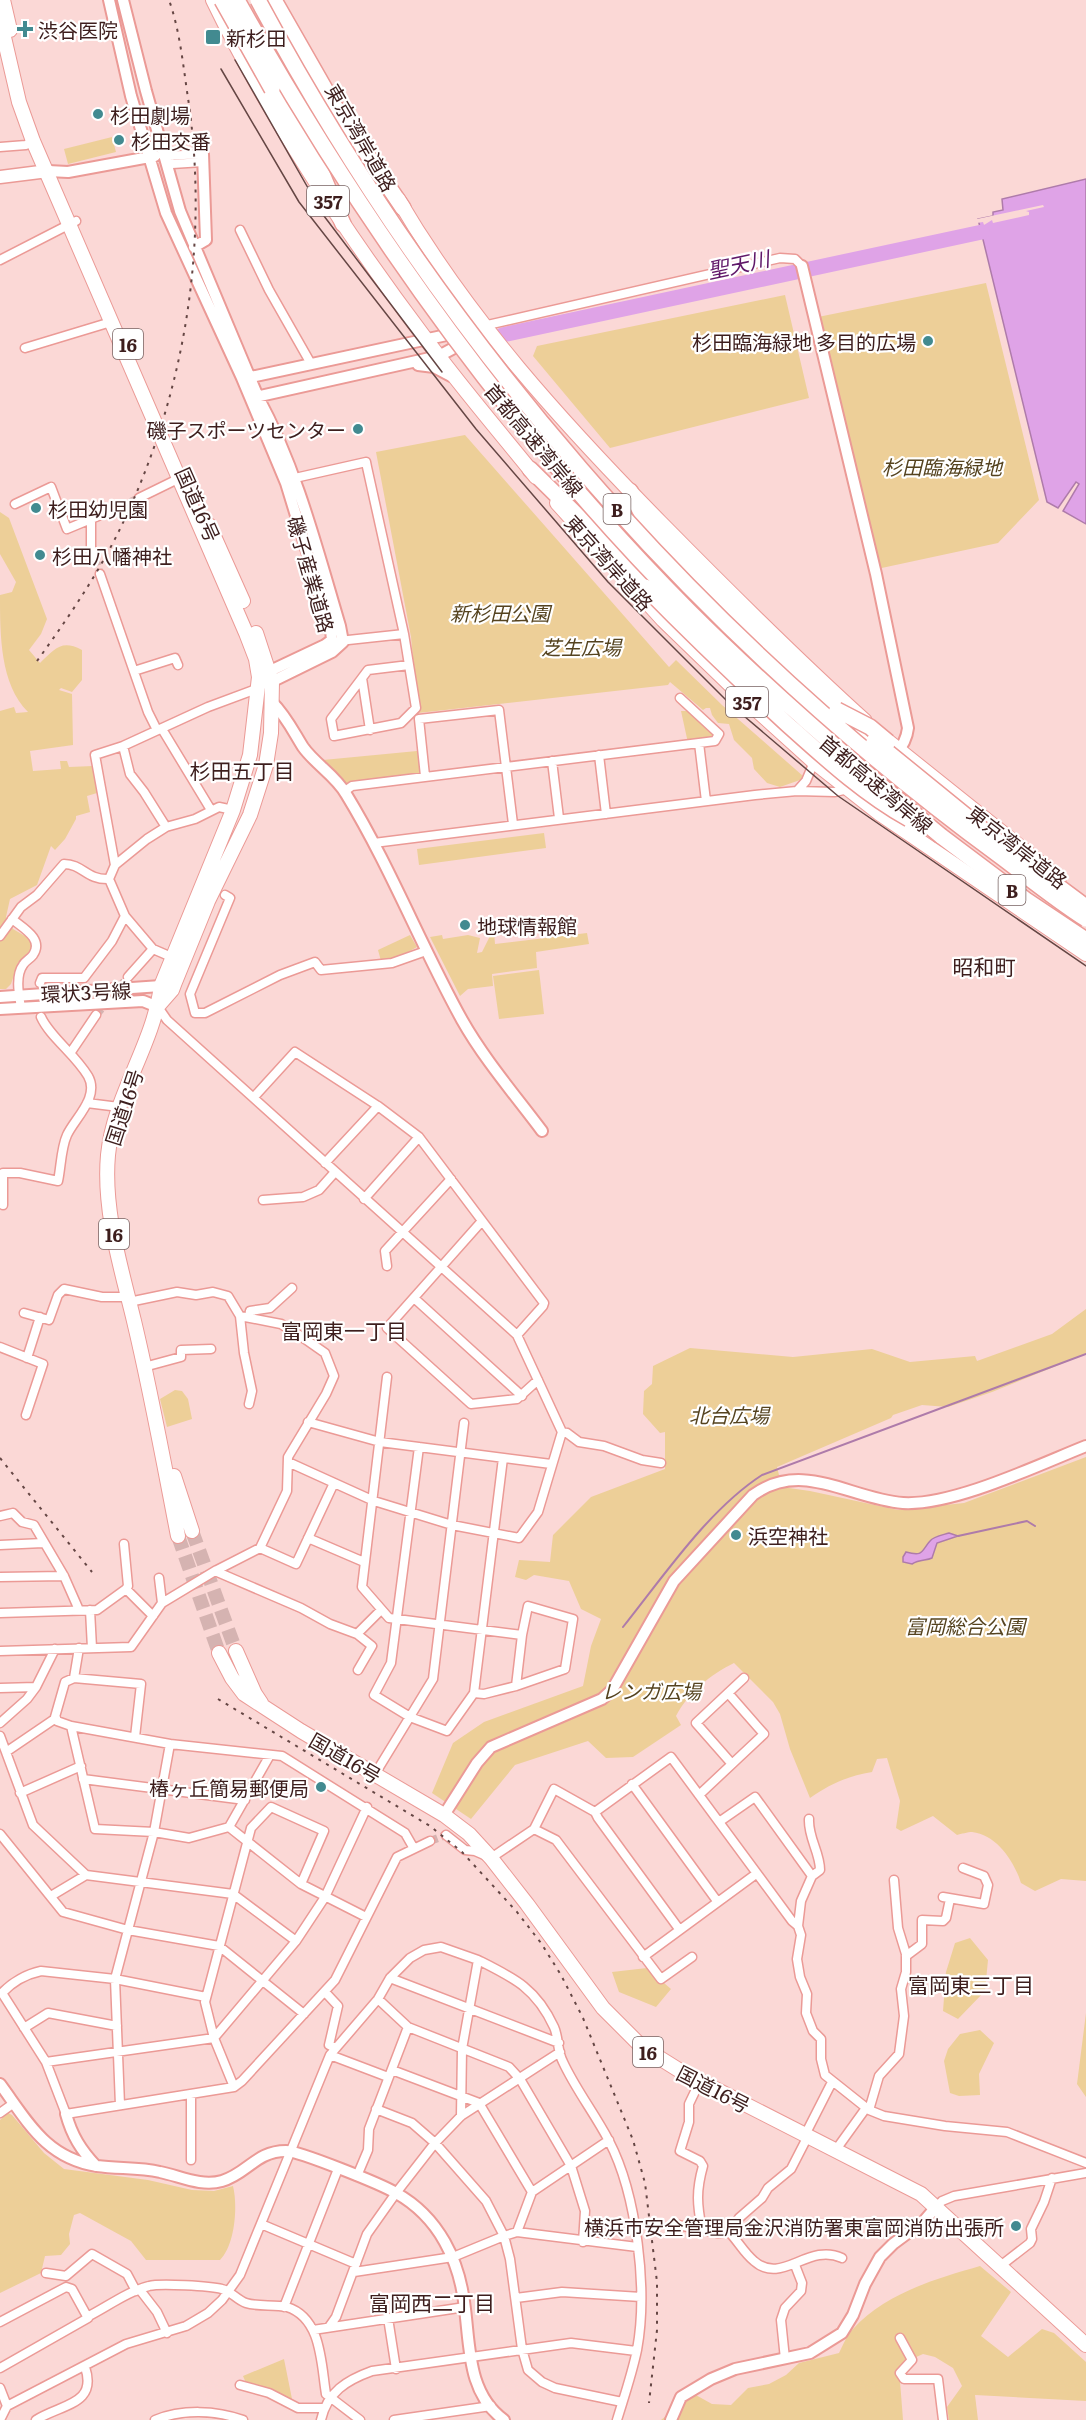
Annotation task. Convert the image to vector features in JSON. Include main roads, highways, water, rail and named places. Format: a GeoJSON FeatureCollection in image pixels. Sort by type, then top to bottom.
{"type":"FeatureCollection","features":[{"type":"Feature","properties":{"kind":"highway","name":"国道16号"},"geometry":{"type":"LineString","coordinates":[[3,0],[26,100],[111,322],[233,578],[271,676],[270,745],[259,790],[178,960]]}},
{"type":"Feature","properties":{"kind":"highway","name":"東京湾岸道路"},"geometry":{"type":"LineString","coordinates":[[213,0],[281,128],[343,224],[426,340],[570,519],[663,620],[814,762],[880,814],[1086,954]]}},
{"type":"Feature","properties":{"kind":"highway"},"geometry":{"type":"LineString","coordinates":[[222,0],[320,169],[343,224]]}},
{"type":"Feature","properties":{"kind":"highway","name":"首都高速湾岸線"},"geometry":{"type":"LineString","coordinates":[[237,0],[277,72],[382,238],[477,369],[545,452],[681,602],[825,739],[941,836],[1026,900],[1086,940]]}},
{"type":"Feature","properties":{"kind":"highway","name":"首都高速湾岸線"},"geometry":{"type":"LineString","coordinates":[[257,0],[291,63],[348,157],[441,294],[491,362],[624,518],[780,677],[836,727],[964,830],[1086,919]]}},
{"type":"Feature","properties":{"kind":"highway"},"geometry":{"type":"LineString","coordinates":[[274,0],[338,112],[403,208]]}},
{"type":"Feature","properties":{"kind":"highway","name":"東京湾岸道路"},"geometry":{"type":"LineString","coordinates":[[281,0],[403,208],[483,326],[557,413],[757,621],[899,752],[1086,900]]}},
{"type":"Feature","properties":{"kind":"highway","name":"国道16号"},"geometry":{"type":"LineString","coordinates":[[0,20],[19,102],[33,141],[52,171]]}},
{"type":"Feature","properties":{"kind":"highway","name":"国道16号"},"geometry":{"type":"LineString","coordinates":[[73,223],[183,477],[246,633],[256,659],[259,688],[250,755],[233,810],[178,960],[119,1107],[112,1128],[106,1178],[111,1219],[156,1423],[177,1536]]}},
{"type":"Feature","properties":{"kind":"highway","name":"B"},"geometry":{"type":"LineString","coordinates":[[530,469],[739,680],[813,747],[884,804],[941,836]]}},
{"type":"Feature","properties":{"kind":"highway"},"geometry":{"type":"LineString","coordinates":[[630,491],[645,520],[656,533],[729,608],[837,710],[961,811],[1086,907]]}},
{"type":"Feature","properties":{"kind":"highway","name":"国道16号"},"geometry":{"type":"LineString","coordinates":[[156,1423],[192,1532]]}},
{"type":"Feature","properties":{"kind":"highway","name":"国道16号"},"geometry":{"type":"LineString","coordinates":[[236,1651],[255,1694],[264,1707]]}},
{"type":"Feature","properties":{"kind":"highway","name":"国道16号"},"geometry":{"type":"LineString","coordinates":[[219,1653],[232,1678],[244,1694],[444,1815],[469,1834],[491,1858],[603,2008],[629,2036],[661,2060],[921,2194],[999,2267],[1084,2339]]}},
{"type":"Feature","properties":{"kind":"main road"},"geometry":{"type":"LineString","coordinates":[[0,177],[52,171]]}},
{"type":"Feature","properties":{"kind":"waterway","name":"聖天川"},"geometry":{"type":"LineString","coordinates":[[502,335],[982,232]]}},
{"type":"Feature","properties":{"kind":"waterway"},"geometry":{"type":"LineString","coordinates":[[623,1627],[705,1525],[723,1506],[762,1475],[1086,1354]]}},
{"type":"Feature","properties":{"kind":"waterway"},"geometry":{"type":"LineString","coordinates":[[958,1536],[1027,1521],[1035,1526]]}},
{"type":"Feature","properties":{"kind":"tunnel"},"geometry":{"type":"LineString","coordinates":[[120,507],[139,498]]}},
{"type":"Feature","properties":{"kind":"tunnel"},"geometry":{"type":"LineString","coordinates":[[95,558],[100,574]]}},
{"type":"Feature","properties":{"kind":"tunnel"},"geometry":{"type":"LineString","coordinates":[[96,1015],[128,977]]}},
{"type":"Feature","properties":{"kind":"tunnel"},"geometry":{"type":"LineString","coordinates":[[192,1531],[236,1651]]}},
{"type":"Feature","properties":{"kind":"tunnel"},"geometry":{"type":"LineString","coordinates":[[178,1536],[219,1653]]}},
{"type":"Feature","properties":{"kind":"tunnel"},"geometry":{"type":"LineString","coordinates":[[430,1841],[446,1835]]}},
{"type":"Feature","properties":{"kind":"tram line"},"geometry":{"type":"LineString","coordinates":[[235,60],[324,216],[442,372]]}},
{"type":"Feature","properties":{"kind":"tram line"},"geometry":{"type":"LineString","coordinates":[[221,69],[299,202],[476,429],[608,582],[731,705],[838,796],[1086,966]]}},
{"type":"Feature","properties":{"kind":"railway"},"geometry":{"type":"LineString","coordinates":[[37,661],[99,568],[140,484],[175,377],[186,322],[193,266],[196,210],[194,154],[181,48],[169,0]]}},
{"type":"Feature","properties":{"kind":"railway"},"geometry":{"type":"LineString","coordinates":[[0,1458],[92,1572]]}},
{"type":"Feature","properties":{"kind":"railway"},"geometry":{"type":"LineString","coordinates":[[218,1699],[430,1826],[462,1852],[517,1912],[541,1943],[561,1975],[583,2018],[633,2140],[645,2183],[657,2282],[657,2330],[649,2403]]}},
{"type":"Feature","properties":{"kind":"place","name":"渋谷医院"},"geometry":{"type":"Point","coordinates":[25,29]}},
{"type":"Feature","properties":{"kind":"place","name":"新杉田"},"geometry":{"type":"Point","coordinates":[213,37]}},
{"type":"Feature","properties":{"kind":"place","name":"杉田劇場"},"geometry":{"type":"Point","coordinates":[98,114]}},
{"type":"Feature","properties":{"kind":"place","name":"杉田交番"},"geometry":{"type":"Point","coordinates":[119,140]}},
{"type":"Feature","properties":{"kind":"place","name":"杉田臨海緑地 多目的広場"},"geometry":{"type":"Point","coordinates":[928,341]}},
{"type":"Feature","properties":{"kind":"place","name":"磯子スポーツセンター"},"geometry":{"type":"Point","coordinates":[358,429]}},
{"type":"Feature","properties":{"kind":"place","name":"杉田幼児園"},"geometry":{"type":"Point","coordinates":[36,508]}},
{"type":"Feature","properties":{"kind":"place","name":"杉田八幡神社"},"geometry":{"type":"Point","coordinates":[40,555]}},
{"type":"Feature","properties":{"kind":"place","name":"地球情報館"},"geometry":{"type":"Point","coordinates":[465,925]}},
{"type":"Feature","properties":{"kind":"place","name":"浜空神社"},"geometry":{"type":"Point","coordinates":[736,1535]}},
{"type":"Feature","properties":{"kind":"place","name":"椿ヶ丘簡易郵便局"},"geometry":{"type":"Point","coordinates":[321,1787]}},
{"type":"Feature","properties":{"kind":"place","name":"横浜市安全管理局金沢消防署東富岡消防出張所"},"geometry":{"type":"Point","coordinates":[1016,2226]}},
{"type":"Feature","properties":{"kind":"district","name":"杉田五丁目"},"geometry":{"type":"Point","coordinates":[242,769]}},
{"type":"Feature","properties":{"kind":"district","name":"昭和町"},"geometry":{"type":"Point","coordinates":[984,965]}},
{"type":"Feature","properties":{"kind":"district","name":"富岡東一丁目"},"geometry":{"type":"Point","coordinates":[344,1329]}},
{"type":"Feature","properties":{"kind":"district","name":"富岡東三丁目"},"geometry":{"type":"Point","coordinates":[971,1983]}},
{"type":"Feature","properties":{"kind":"district","name":"富岡西二丁目"},"geometry":{"type":"Point","coordinates":[432,2301]}},
{"type":"Feature","properties":{"kind":"park label","name":"杉田臨海緑地"},"geometry":{"type":"Point","coordinates":[942,466]}},
{"type":"Feature","properties":{"kind":"park label","name":"新杉田公園"},"geometry":{"type":"Point","coordinates":[500,612]}},
{"type":"Feature","properties":{"kind":"park label","name":"芝生広場"},"geometry":{"type":"Point","coordinates":[581,646]}},
{"type":"Feature","properties":{"kind":"park label","name":"北台広場"},"geometry":{"type":"Point","coordinates":[729,1414]}},
{"type":"Feature","properties":{"kind":"park label","name":"富岡総合公園"},"geometry":{"type":"Point","coordinates":[965,1625]}},
{"type":"Feature","properties":{"kind":"park label","name":"レンガ広場"},"geometry":{"type":"Point","coordinates":[651,1690]}}]}
